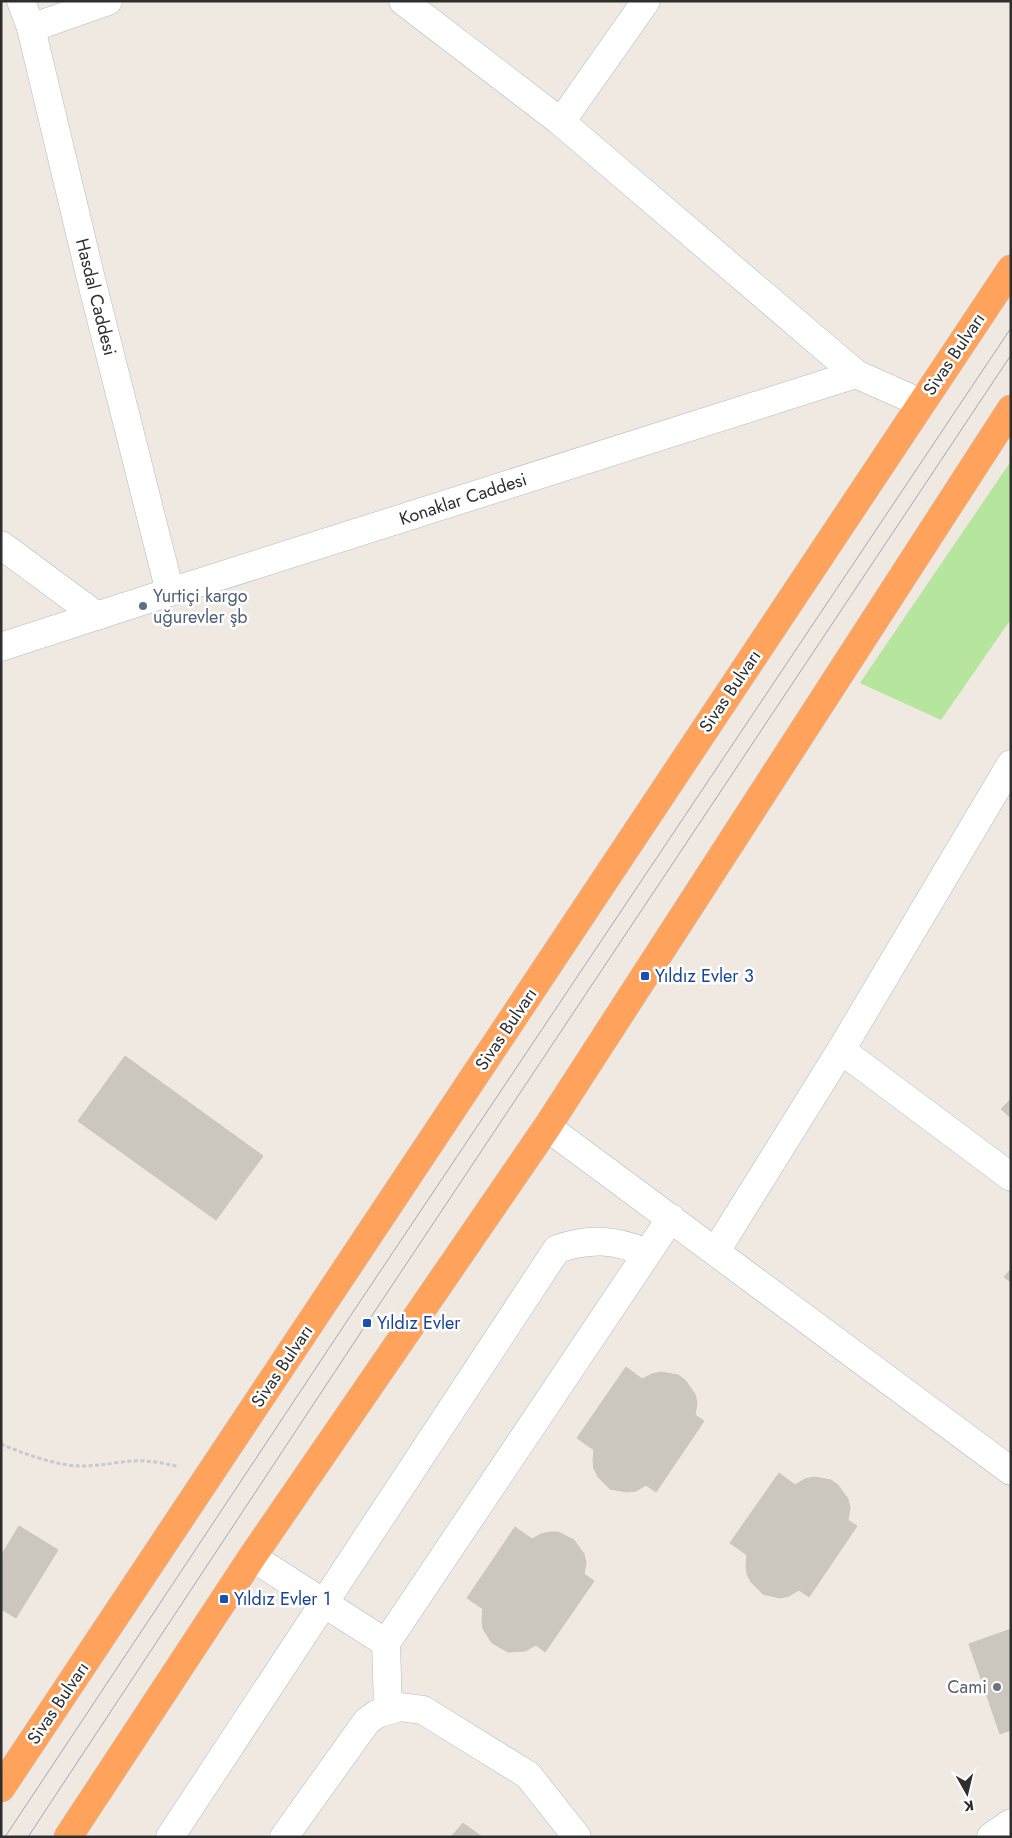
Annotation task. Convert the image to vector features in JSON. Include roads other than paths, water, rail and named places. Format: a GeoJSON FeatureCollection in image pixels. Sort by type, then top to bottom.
{"type":"FeatureCollection","features":[{"type":"Feature","properties":{"kind":"highway","name":"Sivas Bulvarı"},"geometry":{"type":"LineString","coordinates":[[1,1788],[1011,269]]}},
{"type":"Feature","properties":{"kind":"highway"},"geometry":{"type":"LineString","coordinates":[[68,1837],[252,1557],[547,1126],[1011,409]]}},
{"type":"Feature","properties":{"kind":"street","name":"Hasdal Caddesi"},"geometry":{"type":"LineString","coordinates":[[21,1],[30,28],[170,592]]}},
{"type":"Feature","properties":{"kind":"street"},"geometry":{"type":"LineString","coordinates":[[30,28],[108,1]]}},
{"type":"Feature","properties":{"kind":"street"},"geometry":{"type":"LineString","coordinates":[[403,1],[561,122],[856,374],[921,403]]}},
{"type":"Feature","properties":{"kind":"street"},"geometry":{"type":"LineString","coordinates":[[561,122],[646,1]]}},
{"type":"Feature","properties":{"kind":"street","name":"Konaklar Caddesi"},"geometry":{"type":"LineString","coordinates":[[1,648],[170,592],[856,374]]}},
{"type":"Feature","properties":{"kind":"street"},"geometry":{"type":"LineString","coordinates":[[1,544],[97,616]]}},
{"type":"Feature","properties":{"kind":"street"},"geometry":{"type":"LineString","coordinates":[[716,1251],[841,1050],[1011,764]]}},
{"type":"Feature","properties":{"kind":"street"},"geometry":{"type":"LineString","coordinates":[[841,1050],[1011,1177]]}},
{"type":"Feature","properties":{"kind":"street"},"geometry":{"type":"LineString","coordinates":[[547,1126],[1011,1470]]}},
{"type":"Feature","properties":{"kind":"street"},"geometry":{"type":"LineString","coordinates":[[388,1709],[386,1643],[671,1218]]}},
{"type":"Feature","properties":{"kind":"street"},"geometry":{"type":"LineString","coordinates":[[170,1837],[557,1249],[588,1241],[609,1241],[629,1245],[647,1254]]}},
{"type":"Feature","properties":{"kind":"street"},"geometry":{"type":"LineString","coordinates":[[252,1557],[386,1643]]}},
{"type":"Feature","properties":{"kind":"street"},"geometry":{"type":"LineString","coordinates":[[284,1837],[366,1721],[388,1709],[400,1707],[423,1710],[528,1774],[577,1837]]}},
{"type":"Feature","properties":{"kind":"street"},"geometry":{"type":"LineString","coordinates":[[991,1837],[1011,1823]]}},
{"type":"Feature","properties":{"kind":"tram line"},"geometry":{"type":"LineString","coordinates":[[5,1837],[351,1315],[1011,328]]}},
{"type":"Feature","properties":{"kind":"tram line"},"geometry":{"type":"LineString","coordinates":[[28,1837],[367,1323],[1011,355]]}},
{"type":"Feature","properties":{"kind":"place","name":"Yurtiçi kargo uğurevler şb"},"geometry":{"type":"Point","coordinates":[143,606]}},
{"type":"Feature","properties":{"kind":"place","name":"Yıldız Evler 3"},"geometry":{"type":"Point","coordinates":[645,976]}},
{"type":"Feature","properties":{"kind":"place","name":"Yıldız Evler"},"geometry":{"type":"Point","coordinates":[367,1323]}},
{"type":"Feature","properties":{"kind":"place","name":"Yıldız Evler 1"},"geometry":{"type":"Point","coordinates":[224,1599]}},
{"type":"Feature","properties":{"kind":"place","name":"Cami"},"geometry":{"type":"Point","coordinates":[997,1687]}}]}
